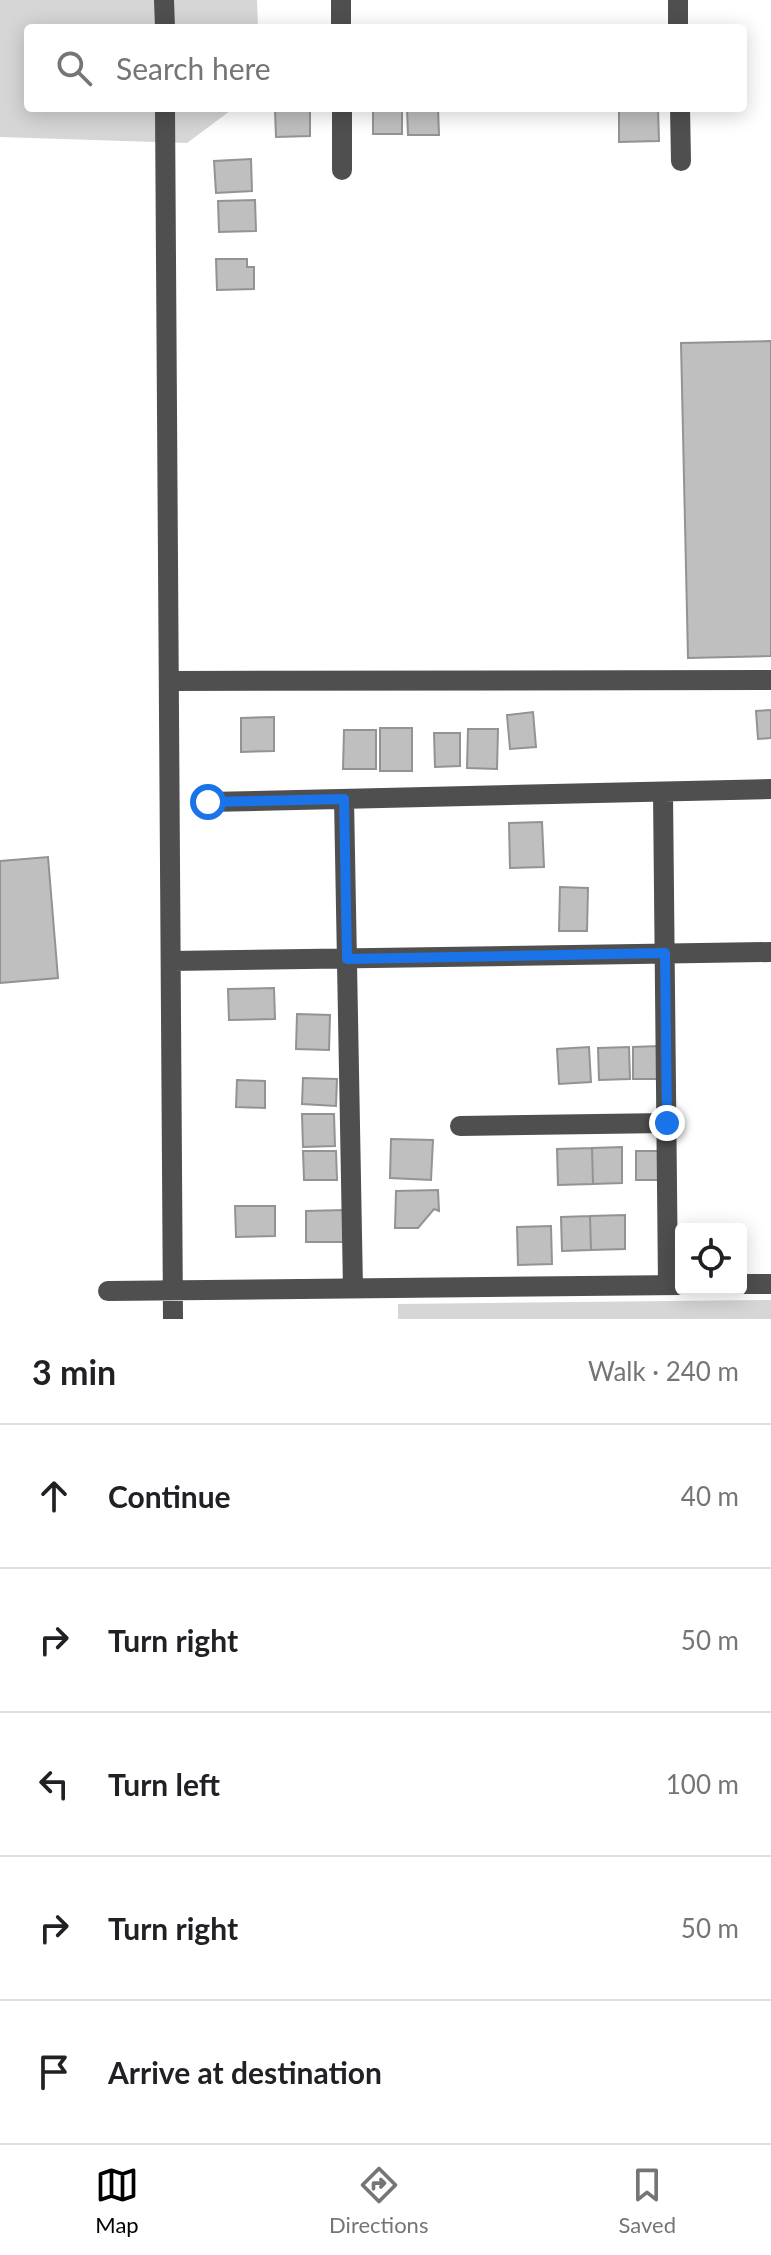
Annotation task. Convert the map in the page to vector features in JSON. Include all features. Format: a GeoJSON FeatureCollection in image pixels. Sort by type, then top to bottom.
{"type":"FeatureCollection","features":[{"type":"Feature","properties":{"kind":"street"},"geometry":{"type":"LineString","coordinates":[[164,0],[165,24]]}},
{"type":"Feature","properties":{"kind":"street"},"geometry":{"type":"LineString","coordinates":[[341,0],[341,24]]}},
{"type":"Feature","properties":{"kind":"street"},"geometry":{"type":"LineString","coordinates":[[678,0],[678,24]]}},
{"type":"Feature","properties":{"kind":"street"},"geometry":{"type":"LineString","coordinates":[[165,112],[173,1319]]}},
{"type":"Feature","properties":{"kind":"street"},"geometry":{"type":"LineString","coordinates":[[342,112],[342,170]]}},
{"type":"Feature","properties":{"kind":"street"},"geometry":{"type":"LineString","coordinates":[[680,112],[681,161]]}},
{"type":"Feature","properties":{"kind":"street"},"geometry":{"type":"LineString","coordinates":[[169,681],[771,680]]}},
{"type":"Feature","properties":{"kind":"street"},"geometry":{"type":"LineString","coordinates":[[208,802],[771,789]]}},
{"type":"Feature","properties":{"kind":"street"},"geometry":{"type":"LineString","coordinates":[[108,1291],[675,1285],[667,1123],[663,792]]}},
{"type":"Feature","properties":{"kind":"street"},"geometry":{"type":"LineString","coordinates":[[344,799],[353,1289]]}},
{"type":"Feature","properties":{"kind":"street"},"geometry":{"type":"LineString","coordinates":[[171,961],[771,952]]}},
{"type":"Feature","properties":{"kind":"street"},"geometry":{"type":"LineString","coordinates":[[460,1126],[667,1123]]}},
{"type":"Feature","properties":{"kind":"street"},"geometry":{"type":"LineString","coordinates":[[747,1284],[771,1284]]}},
{"type":"Feature","properties":{"kind":"shaded area"},"geometry":{"type":"Polygon","coordinates":[[[0,0],[257,0],[258,24],[24,24],[24,112],[229,112],[187,143],[0,137],[0,0]]]}},
{"type":"Feature","properties":{"kind":"shaded area"},"geometry":{"type":"Polygon","coordinates":[[[771,1300],[771,1319],[398,1319],[398,1304],[771,1300]]]}},
{"type":"Feature","properties":{"kind":"building"},"geometry":{"type":"Polygon","coordinates":[[[275,112],[310,112],[310,136],[276,137],[275,112]]]}},
{"type":"Feature","properties":{"kind":"building"},"geometry":{"type":"Polygon","coordinates":[[[373,112],[402,112],[402,134],[373,134],[373,112]]]}},
{"type":"Feature","properties":{"kind":"building"},"geometry":{"type":"Polygon","coordinates":[[[407,112],[438,112],[439,135],[408,135],[407,112]]]}},
{"type":"Feature","properties":{"kind":"building"},"geometry":{"type":"Polygon","coordinates":[[[619,112],[658,112],[659,141],[619,142],[619,112]]]}},
{"type":"Feature","properties":{"kind":"building"},"geometry":{"type":"Polygon","coordinates":[[[251,159],[252,191],[216,193],[214,161],[251,159]]]}},
{"type":"Feature","properties":{"kind":"building"},"geometry":{"type":"Polygon","coordinates":[[[255,200],[256,231],[219,232],[218,201],[255,200]]]}},
{"type":"Feature","properties":{"kind":"building"},"geometry":{"type":"Polygon","coordinates":[[[216,259],[247,259],[247,267],[254,267],[254,289],[217,290],[216,259]]]}},
{"type":"Feature","properties":{"kind":"building"},"geometry":{"type":"Polygon","coordinates":[[[771,341],[771,656],[688,658],[681,343],[771,341]]]}},
{"type":"Feature","properties":{"kind":"building"},"geometry":{"type":"Polygon","coordinates":[[[771,710],[771,738],[758,739],[756,711],[771,710]]]}},
{"type":"Feature","properties":{"kind":"building"},"geometry":{"type":"Polygon","coordinates":[[[533,712],[536,747],[510,749],[507,715],[533,712]]]}},
{"type":"Feature","properties":{"kind":"building"},"geometry":{"type":"Polygon","coordinates":[[[274,717],[274,751],[241,752],[241,718],[274,717]]]}},
{"type":"Feature","properties":{"kind":"building"},"geometry":{"type":"Polygon","coordinates":[[[380,728],[412,728],[412,771],[380,771],[380,728]]]}},
{"type":"Feature","properties":{"kind":"building"},"geometry":{"type":"Polygon","coordinates":[[[468,729],[498,729],[497,769],[467,768],[468,729]]]}},
{"type":"Feature","properties":{"kind":"building"},"geometry":{"type":"Polygon","coordinates":[[[344,730],[376,730],[376,769],[343,769],[344,730]]]}},
{"type":"Feature","properties":{"kind":"building"},"geometry":{"type":"Polygon","coordinates":[[[434,733],[460,733],[460,766],[435,767],[434,733]]]}},
{"type":"Feature","properties":{"kind":"building"},"geometry":{"type":"Polygon","coordinates":[[[542,822],[544,867],[510,868],[509,823],[542,822]]]}},
{"type":"Feature","properties":{"kind":"building"},"geometry":{"type":"Polygon","coordinates":[[[48,857],[58,978],[0,983],[0,861],[48,857]]]}},
{"type":"Feature","properties":{"kind":"building"},"geometry":{"type":"Polygon","coordinates":[[[560,887],[588,888],[587,931],[559,931],[560,887]]]}},
{"type":"Feature","properties":{"kind":"building"},"geometry":{"type":"Polygon","coordinates":[[[274,988],[275,1019],[229,1020],[228,989],[274,988]]]}},
{"type":"Feature","properties":{"kind":"building"},"geometry":{"type":"Polygon","coordinates":[[[297,1014],[330,1015],[329,1050],[296,1049],[297,1014]]]}},
{"type":"Feature","properties":{"kind":"building"},"geometry":{"type":"Polygon","coordinates":[[[659,1046],[660,1079],[633,1079],[633,1047],[659,1046]]]}},
{"type":"Feature","properties":{"kind":"building"},"geometry":{"type":"Polygon","coordinates":[[[589,1047],[591,1082],[559,1084],[557,1049],[589,1047]]]}},
{"type":"Feature","properties":{"kind":"building"},"geometry":{"type":"Polygon","coordinates":[[[629,1047],[630,1079],[599,1080],[598,1048],[629,1047]]]}},
{"type":"Feature","properties":{"kind":"building"},"geometry":{"type":"Polygon","coordinates":[[[303,1078],[337,1079],[336,1106],[302,1104],[303,1078]]]}},
{"type":"Feature","properties":{"kind":"building"},"geometry":{"type":"Polygon","coordinates":[[[237,1080],[265,1081],[265,1108],[236,1107],[237,1080]]]}},
{"type":"Feature","properties":{"kind":"building"},"geometry":{"type":"Polygon","coordinates":[[[302,1114],[334,1114],[335,1146],[303,1147],[302,1114]]]}},
{"type":"Feature","properties":{"kind":"building"},"geometry":{"type":"Polygon","coordinates":[[[391,1139],[433,1140],[431,1180],[390,1178],[391,1139]]]}},
{"type":"Feature","properties":{"kind":"building"},"geometry":{"type":"Polygon","coordinates":[[[622,1147],[622,1183],[593,1184],[592,1148],[622,1147]]]}},
{"type":"Feature","properties":{"kind":"building"},"geometry":{"type":"Polygon","coordinates":[[[592,1148],[593,1184],[558,1185],[557,1149],[592,1148]]]}},
{"type":"Feature","properties":{"kind":"building"},"geometry":{"type":"Polygon","coordinates":[[[303,1151],[336,1151],[337,1180],[304,1180],[303,1151]]]}},
{"type":"Feature","properties":{"kind":"building"},"geometry":{"type":"Polygon","coordinates":[[[636,1151],[660,1151],[661,1180],[636,1180],[636,1151]]]}},
{"type":"Feature","properties":{"kind":"building"},"geometry":{"type":"Polygon","coordinates":[[[438,1190],[439,1211],[434,1209],[418,1228],[395,1228],[396,1191],[438,1190]]]}},
{"type":"Feature","properties":{"kind":"building"},"geometry":{"type":"Polygon","coordinates":[[[235,1206],[275,1206],[275,1236],[236,1237],[235,1206]]]}},
{"type":"Feature","properties":{"kind":"building"},"geometry":{"type":"Polygon","coordinates":[[[344,1210],[344,1242],[306,1242],[306,1211],[344,1210]]]}},
{"type":"Feature","properties":{"kind":"building"},"geometry":{"type":"Polygon","coordinates":[[[625,1215],[625,1249],[591,1250],[590,1216],[625,1215]]]}},
{"type":"Feature","properties":{"kind":"building"},"geometry":{"type":"Polygon","coordinates":[[[590,1216],[591,1250],[562,1251],[561,1217],[590,1216]]]}},
{"type":"Feature","properties":{"kind":"building"},"geometry":{"type":"Polygon","coordinates":[[[551,1226],[552,1264],[518,1265],[517,1227],[551,1226]]]}},
{"type":"Feature","properties":{"kind":"route"},"geometry":{"type":"LineString","coordinates":[[208,802],[344,799],[347,959],[665,953],[667,1123]]}}]}
